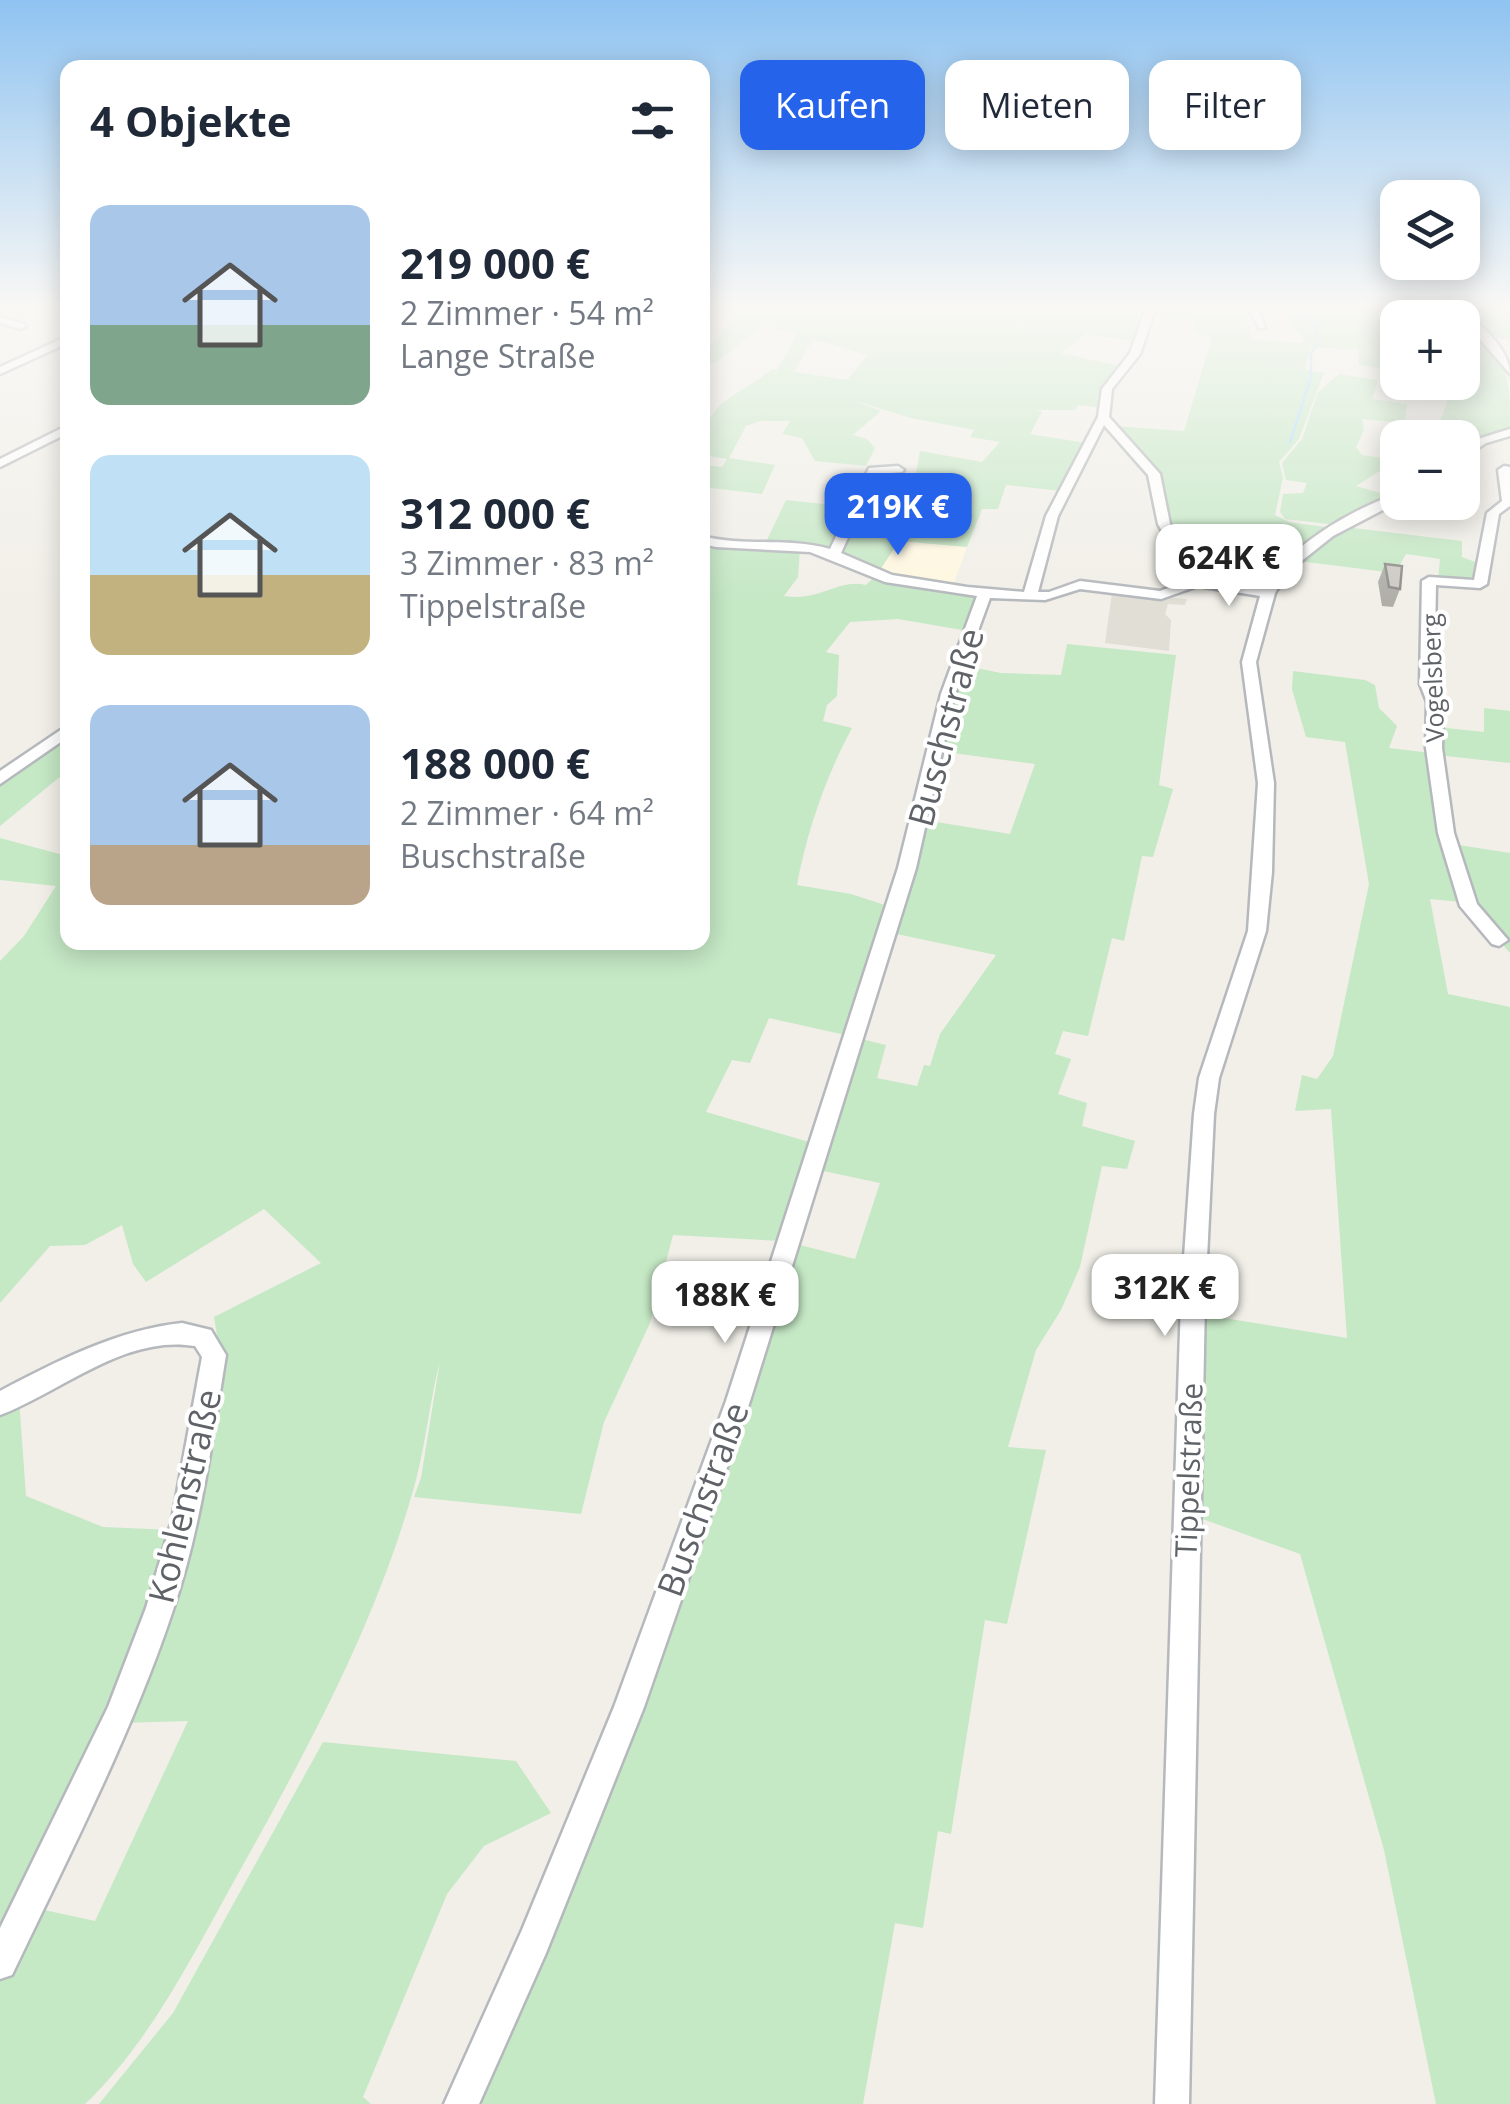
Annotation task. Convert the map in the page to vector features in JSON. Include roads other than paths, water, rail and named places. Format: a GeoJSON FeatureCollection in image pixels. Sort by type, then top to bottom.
{"type":"FeatureCollection","features":[{"type":"Feature","properties":{"kind":"street"},"geometry":{"type":"LineString","coordinates":[[1030,595],[1052,516],[1103,417],[1105,403]]}},
{"type":"Feature","properties":{"kind":"street"},"geometry":{"type":"LineString","coordinates":[[1103,417],[1154,474],[1164,524],[1197,582]]}},
{"type":"Feature","properties":{"kind":"street"},"geometry":{"type":"LineString","coordinates":[[0,464],[60,432]]}},
{"type":"Feature","properties":{"kind":"street"},"geometry":{"type":"LineString","coordinates":[[1480,442],[1510,432]]}},
{"type":"Feature","properties":{"kind":"street"},"geometry":{"type":"LineString","coordinates":[[834,554],[873,470],[898,470]]}},
{"type":"Feature","properties":{"kind":"street","name":"Vogelsberg"},"geometry":{"type":"LineString","coordinates":[[1499,940],[1468,906],[1446,832],[1436,768],[1435,702],[1426,684],[1428,581],[1481,583],[1493,513],[1508,502],[1504,470],[1510,471]]}},
{"type":"Feature","properties":{"kind":"street","name":"Tippelstraße"},"geometry":{"type":"LineString","coordinates":[[1172,2104],[1192,1352],[1203,1133],[1208,1078],[1257,931],[1266,782],[1248,670],[1268,592],[1285,566],[1316,543],[1380,507]]}},
{"type":"Feature","properties":{"kind":"street"},"geometry":{"type":"LineString","coordinates":[[710,542],[728,547],[791,545],[834,554],[886,578],[986,592],[1052,596],[1076,584],[1161,594],[1197,582],[1268,592]]}},
{"type":"Feature","properties":{"kind":"street","name":"Buschstraße"},"geometry":{"type":"LineString","coordinates":[[462,2104],[534,1941],[629,1707],[738,1400],[907,868],[948,694],[986,592]]}},
{"type":"Feature","properties":{"kind":"street"},"geometry":{"type":"LineString","coordinates":[[0,779],[60,735]]}},
{"type":"Feature","properties":{"kind":"street","name":"Kohlenstraße"},"geometry":{"type":"LineString","coordinates":[[0,1404],[92,1360],[172,1332],[202,1336],[214,1355],[180,1539],[160,1608],[120,1714],[0,1964]]}},
{"type":"Feature","properties":{"kind":"waterway"},"geometry":{"type":"LineString","coordinates":[[1290,442],[1303,403]]}}]}
